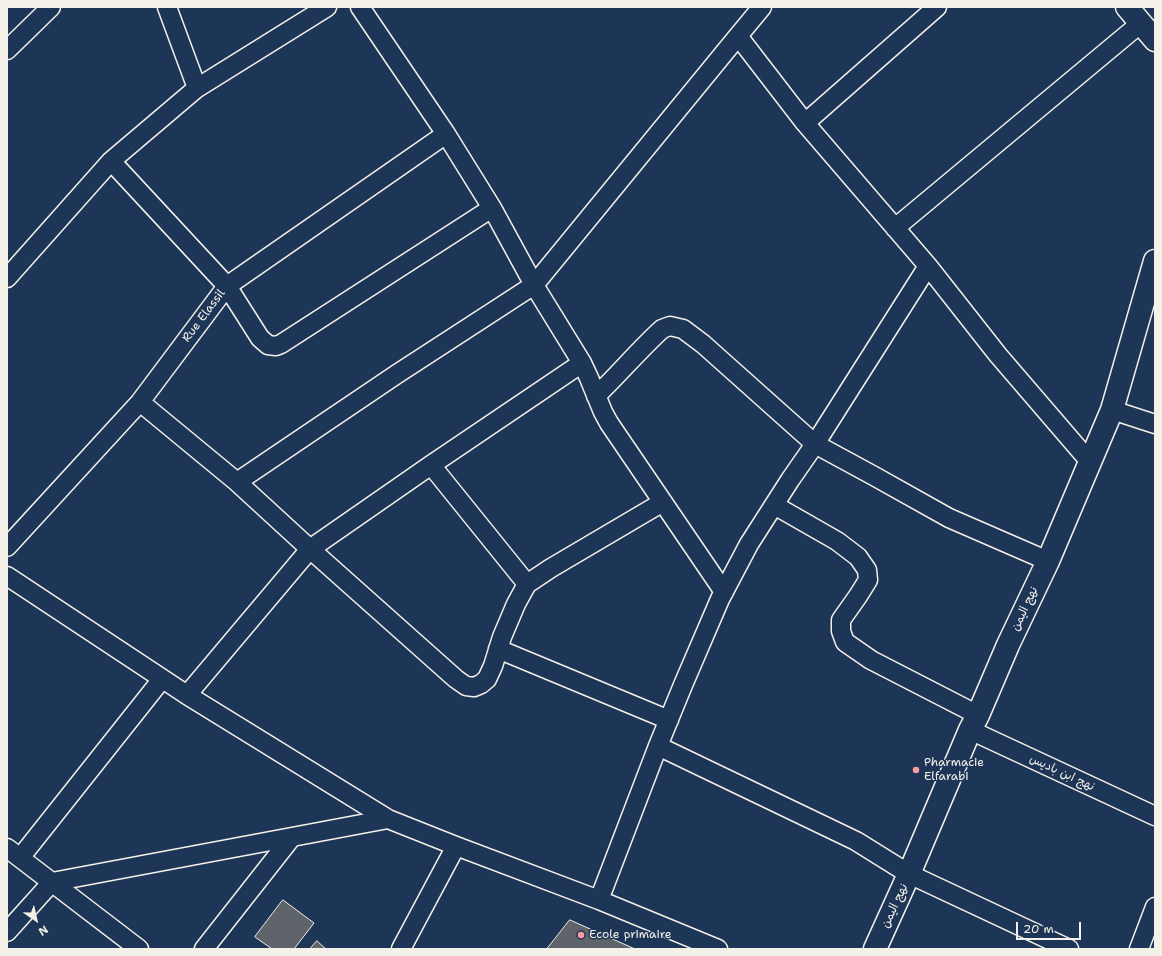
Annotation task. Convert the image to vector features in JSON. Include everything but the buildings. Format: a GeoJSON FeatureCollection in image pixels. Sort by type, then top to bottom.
{"type":"FeatureCollection","features":[{"type":"Feature","properties":{"kind":"street"},"geometry":{"type":"LineString","coordinates":[[7,50],[51,7]]}},
{"type":"Feature","properties":{"kind":"street"},"geometry":{"type":"LineString","coordinates":[[167,7],[197,88]]}},
{"type":"Feature","properties":{"kind":"street"},"geometry":{"type":"LineString","coordinates":[[7,278],[111,161],[197,88],[327,7]]}},
{"type":"Feature","properties":{"kind":"street"},"geometry":{"type":"LineString","coordinates":[[360,7],[446,134],[492,208],[534,285],[582,363],[602,412],[724,592]]}},
{"type":"Feature","properties":{"kind":"street"},"geometry":{"type":"LineString","coordinates":[[237,482],[397,374],[534,285],[762,7]]}},
{"type":"Feature","properties":{"kind":"street"},"geometry":{"type":"LineString","coordinates":[[805,123],[937,7]]}},
{"type":"Feature","properties":{"kind":"street"},"geometry":{"type":"LineString","coordinates":[[1127,7],[1155,40]]}},
{"type":"Feature","properties":{"kind":"street"},"geometry":{"type":"LineString","coordinates":[[895,228],[1141,23]]}},
{"type":"Feature","properties":{"kind":"street"},"geometry":{"type":"LineString","coordinates":[[738,36],[805,123],[928,266],[998,355],[1090,462]]}},
{"type":"Feature","properties":{"kind":"street","name":"Rue Elassil"},"geometry":{"type":"LineString","coordinates":[[7,547],[140,402],[227,286],[446,134]]}},
{"type":"Feature","properties":{"kind":"street"},"geometry":{"type":"LineString","coordinates":[[111,161],[227,286],[263,342],[268,345],[276,346],[492,208]]}},
{"type":"Feature","properties":{"kind":"street","name":"نهج اليمن"},"geometry":{"type":"LineString","coordinates":[[875,949],[1008,645],[1048,561],[1112,410],[1155,262]]}},
{"type":"Feature","properties":{"kind":"street"},"geometry":{"type":"LineString","coordinates":[[599,900],[658,746],[724,592],[748,544],[815,444],[928,266]]}},
{"type":"Feature","properties":{"kind":"street"},"geometry":{"type":"LineString","coordinates":[[596,396],[662,329],[670,326],[684,329],[703,344],[815,444],[949,518],[1048,561]]}},
{"type":"Feature","properties":{"kind":"street"},"geometry":{"type":"LineString","coordinates":[[187,695],[310,549],[582,363]]}},
{"type":"Feature","properties":{"kind":"street"},"geometry":{"type":"LineString","coordinates":[[140,402],[237,482],[310,549],[456,679],[466,686],[474,687],[487,679],[493,666],[502,637],[516,604],[527,584],[551,568],[663,502]]}},
{"type":"Feature","properties":{"kind":"street"},"geometry":{"type":"LineString","coordinates":[[1112,410],[1155,424]]}},
{"type":"Feature","properties":{"kind":"street"},"geometry":{"type":"LineString","coordinates":[[431,465],[527,584]]}},
{"type":"Feature","properties":{"kind":"street","name":"نهج ابن باديس"},"geometry":{"type":"LineString","coordinates":[[774,505],[836,541],[858,557],[867,570],[868,580],[841,620],[841,631],[846,642],[871,660],[974,722],[1155,816]]}},
{"type":"Feature","properties":{"kind":"street"},"geometry":{"type":"LineString","coordinates":[[7,576],[187,695],[388,819],[599,900],[718,949]]}},
{"type":"Feature","properties":{"kind":"street"},"geometry":{"type":"LineString","coordinates":[[498,649],[669,720]]}},
{"type":"Feature","properties":{"kind":"street"},"geometry":{"type":"LineString","coordinates":[[139,949],[13,853],[162,679]]}},
{"type":"Feature","properties":{"kind":"street"},"geometry":{"type":"LineString","coordinates":[[658,746],[856,841],[909,874],[1069,949]]}},
{"type":"Feature","properties":{"kind":"street"},"geometry":{"type":"LineString","coordinates":[[7,932],[52,882],[388,819]]}},
{"type":"Feature","properties":{"kind":"street"},"geometry":{"type":"LineString","coordinates":[[204,949],[292,837]]}},
{"type":"Feature","properties":{"kind":"street"},"geometry":{"type":"LineString","coordinates":[[401,949],[456,846]]}},
{"type":"Feature","properties":{"kind":"street"},"geometry":{"type":"LineString","coordinates":[[1139,949],[1155,908]]}},
{"type":"Feature","properties":{"kind":"place","name":"Pharmacie Elfarabi"},"geometry":{"type":"Point","coordinates":[916,770]}},
{"type":"Feature","properties":{"kind":"place","name":"Ecole primaire"},"geometry":{"type":"Point","coordinates":[581,935]}}]}
